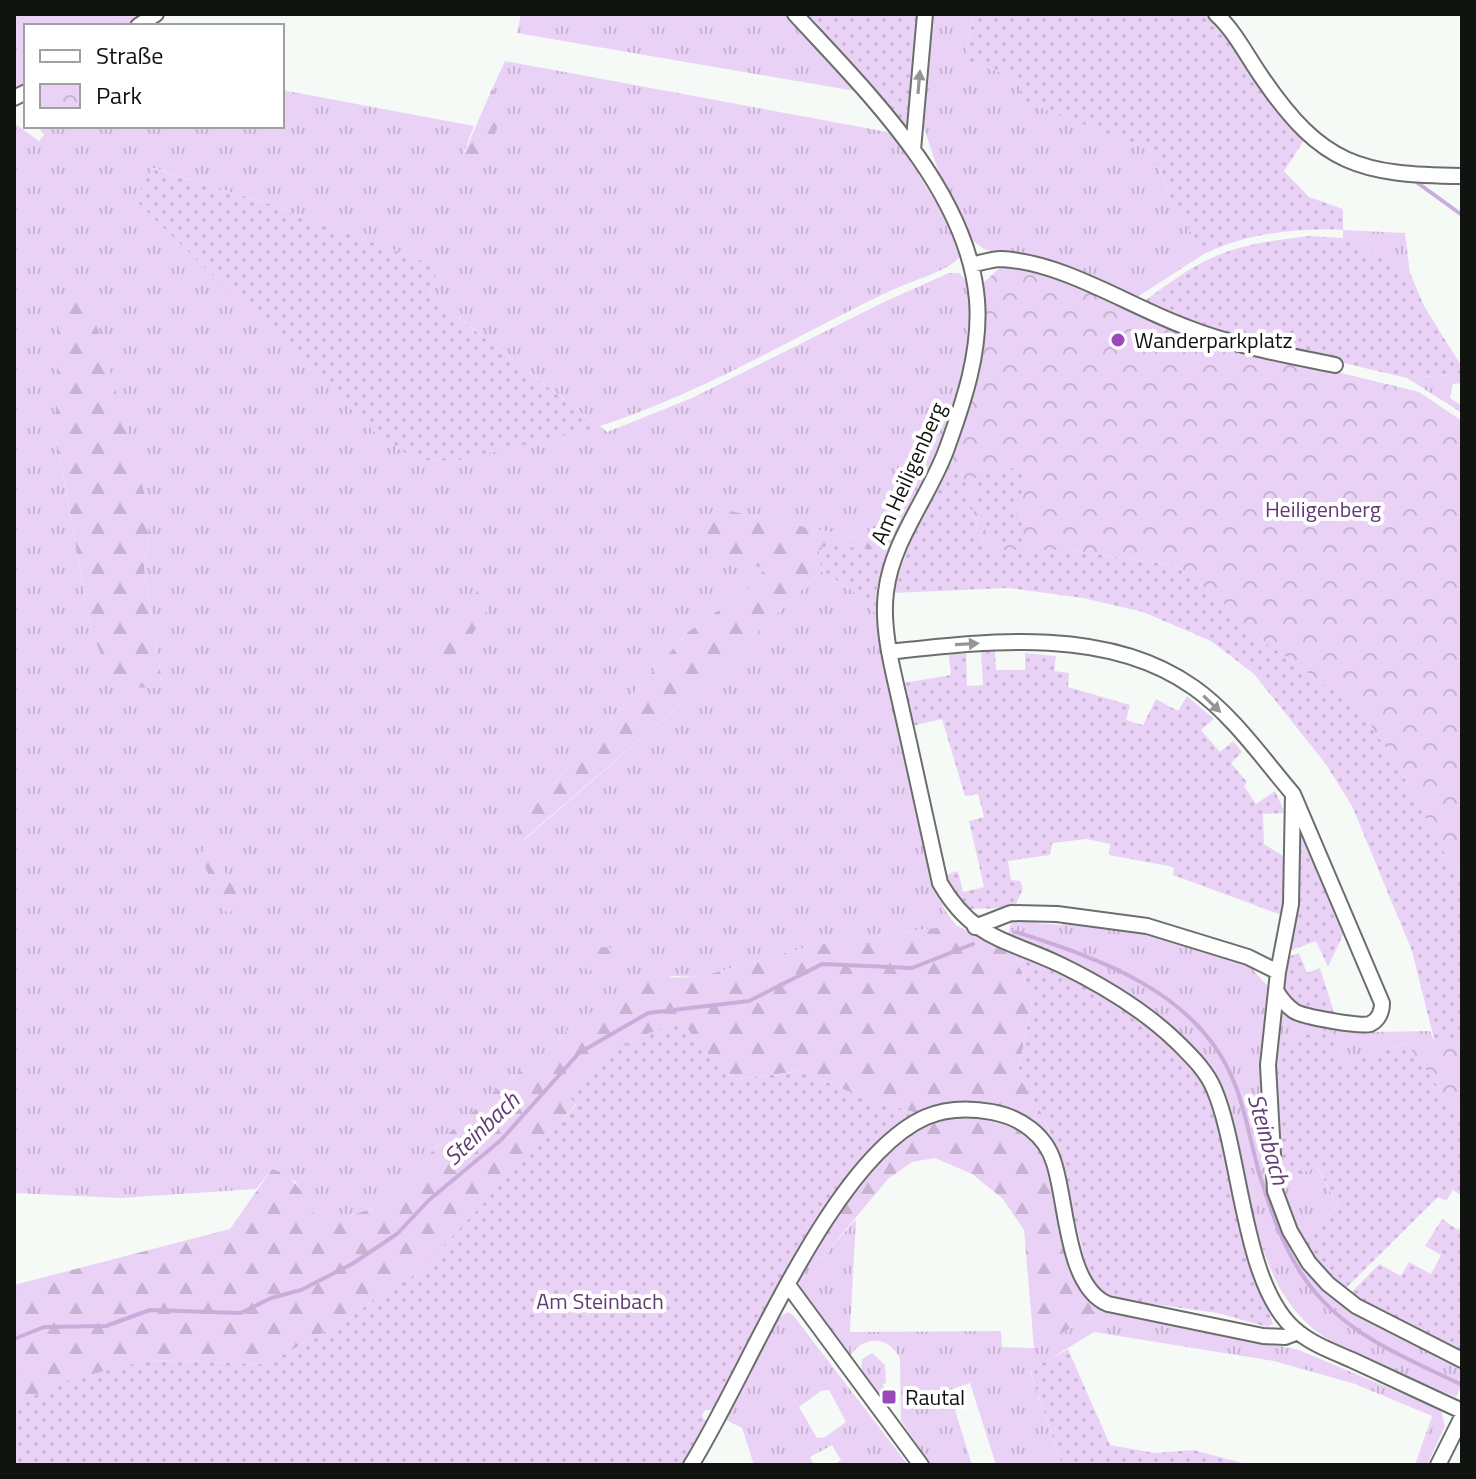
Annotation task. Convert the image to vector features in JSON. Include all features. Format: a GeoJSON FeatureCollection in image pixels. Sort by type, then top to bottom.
{"type":"FeatureCollection","features":[{"type":"Feature","properties":{"kind":"street","name":"Am Heiligenberg"},"geometry":{"type":"LineString","coordinates":[[795,14],[913,150],[946,204],[971,265],[977,301],[976,338],[965,398],[945,455],[891,569],[885,594],[889,652],[940,883],[955,909],[975,927],[1109,991],[1161,1026],[1198,1063],[1213,1087],[1224,1117],[1254,1248],[1266,1285],[1279,1311],[1298,1332]]}},
{"type":"Feature","properties":{"kind":"street"},"geometry":{"type":"LineString","coordinates":[[913,150],[925,14]]}},
{"type":"Feature","properties":{"kind":"street"},"geometry":{"type":"LineString","coordinates":[[1216,14],[1290,117],[1322,148],[1352,163],[1402,173],[1462,176]]}},
{"type":"Feature","properties":{"kind":"street"},"geometry":{"type":"LineString","coordinates":[[971,265],[1000,259],[1046,269],[1139,304],[1186,327],[1261,350],[1335,365]]}},
{"type":"Feature","properties":{"kind":"street"},"geometry":{"type":"LineString","coordinates":[[889,652],[955,644],[1077,646],[1127,657],[1193,687],[1293,794],[1358,944],[1382,1003],[1382,1011],[1368,1025],[1303,1015],[1293,1010],[1277,992]]}},
{"type":"Feature","properties":{"kind":"street"},"geometry":{"type":"LineString","coordinates":[[1293,794],[1291,904],[1278,972],[1268,1065],[1275,1191],[1290,1231],[1309,1263],[1356,1306],[1462,1360]]}},
{"type":"Feature","properties":{"kind":"street"},"geometry":{"type":"LineString","coordinates":[[975,927],[1011,913],[1057,914],[1133,924],[1201,940],[1278,972]]}},
{"type":"Feature","properties":{"kind":"street"},"geometry":{"type":"LineString","coordinates":[[691,1465],[788,1285],[845,1195],[891,1142],[925,1118],[960,1109],[1003,1114],[1026,1125],[1049,1150],[1081,1279],[1092,1296],[1108,1304],[1263,1336],[1285,1337],[1298,1332],[1462,1411]]}},
{"type":"Feature","properties":{"kind":"street"},"geometry":{"type":"LineString","coordinates":[[788,1285],[921,1465]]}},
{"type":"Feature","properties":{"kind":"street"},"geometry":{"type":"LineString","coordinates":[[1438,1465],[1462,1417]]}},
{"type":"Feature","properties":{"kind":"green space"},"geometry":{"type":"Polygon","coordinates":[[[14,14],[82,16],[80,24],[24,24],[24,86],[14,91],[14,14]]]}},
{"type":"Feature","properties":{"kind":"green space"},"geometry":{"type":"Polygon","coordinates":[[[79,14],[144,14],[128,24],[79,24],[79,14]]]}},
{"type":"Feature","properties":{"kind":"green space"},"geometry":{"type":"Polygon","coordinates":[[[521,14],[786,14],[855,91],[517,33],[521,14]]]}},
{"type":"Feature","properties":{"kind":"green space"},"geometry":{"type":"Polygon","coordinates":[[[804,14],[921,14],[909,132],[856,67],[804,14]]]}},
{"type":"Feature","properties":{"kind":"green space"},"geometry":{"type":"Polygon","coordinates":[[[929,14],[974,14],[964,60],[1024,80],[1019,99],[1152,151],[1170,196],[1204,254],[1134,299],[1042,265],[984,249],[972,240],[944,188],[921,119],[929,14]]]}},
{"type":"Feature","properties":{"kind":"green space"},"geometry":{"type":"Polygon","coordinates":[[[974,14],[1208,14],[1288,124],[1305,139],[1284,171],[1309,197],[1343,209],[1343,230],[1272,233],[1237,241],[1204,254],[1170,196],[1152,151],[1018,99],[1023,80],[964,60],[974,14]]]}},
{"type":"Feature","properties":{"kind":"green space"},"geometry":{"type":"Polygon","coordinates":[[[505,61],[893,133],[948,222],[960,256],[939,271],[890,291],[711,381],[600,426],[607,432],[692,398],[949,273],[959,273],[967,281],[970,312],[969,343],[956,404],[933,462],[905,517],[896,512],[867,540],[715,508],[711,556],[766,567],[754,585],[688,632],[516,826],[524,840],[705,683],[821,571],[851,589],[876,614],[933,883],[946,912],[956,925],[814,945],[699,977],[672,976],[574,1024],[540,1058],[504,1083],[449,1133],[385,1204],[319,1226],[296,1182],[272,1169],[256,1189],[120,1198],[14,1193],[14,123],[39,141],[44,135],[39,128],[284,128],[284,90],[474,126],[463,155],[502,101],[492,89],[505,61]],[[153,168],[136,200],[378,435],[416,460],[456,461],[598,426],[429,295],[439,267],[269,204],[153,168]],[[55,430],[91,630],[163,688],[144,568],[149,537],[55,430]]]}},
{"type":"Feature","properties":{"kind":"green space"},"geometry":{"type":"Polygon","coordinates":[[[492,89],[502,101],[500,119],[494,134],[474,161],[463,156],[492,89]]]}},
{"type":"Feature","properties":{"kind":"green space"},"geometry":{"type":"Polygon","coordinates":[[[152,168],[269,204],[439,267],[429,295],[599,427],[456,461],[416,460],[378,435],[135,200],[152,168]]]}},
{"type":"Feature","properties":{"kind":"green space"},"geometry":{"type":"Polygon","coordinates":[[[1343,230],[1405,233],[1410,273],[1343,238],[1343,230]]]}},
{"type":"Feature","properties":{"kind":"green space"},"geometry":{"type":"Polygon","coordinates":[[[1310,236],[1343,238],[1410,273],[1424,306],[1462,367],[1462,374],[1407,378],[1189,323],[1150,306],[1146,300],[1188,271],[1222,253],[1260,243],[1310,236]]]}},
{"type":"Feature","properties":{"kind":"green space","name":"Heiligenberg"},"geometry":{"type":"Polygon","coordinates":[[[1004,264],[1042,272],[1260,353],[1419,392],[1462,421],[1462,876],[1441,848],[1399,768],[1355,702],[1324,685],[1258,637],[1221,601],[1177,566],[1069,550],[987,550],[965,481],[951,462],[971,401],[983,340],[983,283],[1004,264]]]}},
{"type":"Feature","properties":{"kind":"green space"},"geometry":{"type":"Polygon","coordinates":[[[72,291],[89,305],[100,335],[147,503],[149,537],[144,568],[163,688],[121,687],[110,675],[91,630],[55,430],[59,310],[72,291]]]}},
{"type":"Feature","properties":{"kind":"green space"},"geometry":{"type":"Polygon","coordinates":[[[1462,374],[1462,383],[1453,384],[1450,398],[1462,406],[1462,413],[1407,378],[1462,374]]]}},
{"type":"Feature","properties":{"kind":"green space"},"geometry":{"type":"Polygon","coordinates":[[[951,462],[965,481],[977,528],[987,550],[1069,550],[1177,566],[1221,601],[1258,637],[1324,685],[1355,702],[1399,768],[1441,848],[1462,876],[1462,1042],[1435,1043],[1412,951],[1352,806],[1325,763],[1254,674],[1211,641],[1143,612],[1083,598],[1008,588],[892,593],[909,545],[946,465],[951,462]]]}},
{"type":"Feature","properties":{"kind":"green space"},"geometry":{"type":"Polygon","coordinates":[[[1012,468],[1026,473],[1016,515],[1027,518],[1021,543],[991,542],[972,479],[1012,468]]]}},
{"type":"Feature","properties":{"kind":"green space"},"geometry":{"type":"Polygon","coordinates":[[[716,508],[867,540],[896,512],[905,517],[888,551],[819,548],[821,571],[705,683],[523,840],[516,826],[688,632],[754,585],[765,568],[711,557],[699,527],[716,508]]]}},
{"type":"Feature","properties":{"kind":"green space"},"geometry":{"type":"Polygon","coordinates":[[[830,545],[888,551],[877,588],[876,614],[851,589],[821,571],[819,548],[830,545]]]}},
{"type":"Feature","properties":{"kind":"green space"},"geometry":{"type":"Polygon","coordinates":[[[491,574],[500,584],[473,634],[454,655],[431,667],[428,653],[491,574]]]}},
{"type":"Feature","properties":{"kind":"green space"},"geometry":{"type":"Polygon","coordinates":[[[995,650],[996,670],[1025,670],[1025,653],[1056,656],[1054,671],[1069,673],[1068,687],[1130,705],[1126,720],[1143,725],[1156,699],[1178,711],[1187,696],[1214,719],[1201,730],[1220,752],[1233,741],[1242,752],[1231,763],[1247,782],[1244,786],[1256,804],[1275,791],[1285,813],[1263,814],[1264,844],[1288,859],[1284,916],[1173,875],[1174,867],[1109,855],[1110,844],[1087,839],[1052,843],[1050,855],[1008,861],[1011,880],[1020,881],[1023,889],[1014,908],[964,909],[945,875],[958,871],[963,892],[984,887],[969,821],[984,817],[978,794],[965,796],[942,719],[912,726],[903,683],[951,675],[949,655],[966,653],[967,686],[983,685],[981,651],[995,650]]]}},
{"type":"Feature","properties":{"kind":"green space"},"geometry":{"type":"Polygon","coordinates":[[[1300,823],[1346,928],[1328,967],[1316,941],[1289,951],[1300,823]]]}},
{"type":"Feature","properties":{"kind":"green space"},"geometry":{"type":"Polygon","coordinates":[[[211,844],[239,899],[228,916],[199,854],[211,844]]]}},
{"type":"Feature","properties":{"kind":"green space"},"geometry":{"type":"Polygon","coordinates":[[[1036,917],[1036,923],[1062,925],[1063,920],[1145,931],[1246,962],[1273,992],[1272,1002],[1343,1027],[1373,1032],[1430,1031],[1435,1043],[1406,1043],[1343,1065],[1281,1181],[1316,1166],[1338,1206],[1302,1240],[1276,1184],[1267,1186],[1285,1236],[1323,1288],[1351,1311],[1390,1327],[1462,1365],[1462,1385],[1456,1397],[1339,1346],[1322,1336],[1296,1312],[1276,1281],[1263,1248],[1234,1123],[1219,1083],[1201,1056],[1154,1012],[1097,978],[1008,937],[1012,918],[1036,917]]]}},
{"type":"Feature","properties":{"kind":"green space"},"geometry":{"type":"Polygon","coordinates":[[[956,925],[1016,956],[1032,1003],[1018,1072],[1044,1118],[1054,1149],[1018,1114],[920,1114],[864,1098],[801,1071],[737,1079],[712,1063],[684,1024],[577,1103],[451,1242],[418,1273],[385,1290],[352,1317],[266,1364],[149,1360],[14,1404],[14,1285],[230,1229],[272,1169],[296,1184],[319,1226],[385,1204],[449,1133],[504,1083],[540,1058],[574,1024],[623,991],[652,978],[699,977],[814,945],[956,925]]]}},
{"type":"Feature","properties":{"kind":"green space"},"geometry":{"type":"Polygon","coordinates":[[[599,947],[617,948],[619,959],[608,972],[585,970],[584,954],[599,947]]]}},
{"type":"Feature","properties":{"kind":"green space"},"geometry":{"type":"Polygon","coordinates":[[[1299,953],[1307,973],[1320,968],[1336,1018],[1301,1010],[1283,991],[1288,957],[1299,953]]]}},
{"type":"Feature","properties":{"kind":"green space"},"geometry":{"type":"Polygon","coordinates":[[[1016,956],[1067,976],[1123,1008],[1174,1047],[1194,1068],[1208,1089],[1219,1117],[1242,1222],[1273,1324],[1267,1327],[1218,1313],[1115,1299],[1095,1286],[1089,1277],[1061,1163],[1044,1118],[1018,1072],[1032,1003],[1016,956]]]}},
{"type":"Feature","properties":{"kind":"green space","name":"Am Steinbach"},"geometry":{"type":"Polygon","coordinates":[[[684,1024],[712,1063],[737,1079],[801,1071],[864,1098],[920,1114],[886,1139],[781,1285],[713,1410],[705,1410],[702,1416],[707,1423],[681,1465],[14,1465],[14,1404],[72,1379],[149,1360],[266,1364],[352,1317],[385,1290],[418,1273],[577,1104],[566,1095],[592,1070],[634,1040],[666,1027],[684,1024]]]}},
{"type":"Feature","properties":{"kind":"green space"},"geometry":{"type":"Polygon","coordinates":[[[1330,1030],[1343,1065],[1406,1043],[1462,1119],[1462,1196],[1453,1190],[1446,1201],[1438,1197],[1344,1290],[1319,1265],[1302,1240],[1338,1206],[1317,1167],[1281,1181],[1279,1041],[1330,1030]]]}},
{"type":"Feature","properties":{"kind":"green space"},"geometry":{"type":"Polygon","coordinates":[[[1462,1042],[1462,1119],[1406,1043],[1462,1042]]]}},
{"type":"Feature","properties":{"kind":"green space"},"geometry":{"type":"Polygon","coordinates":[[[969,1116],[1010,1123],[1023,1130],[1040,1147],[1057,1196],[1073,1275],[1086,1295],[1106,1309],[1034,1348],[1024,1230],[1003,1199],[972,1174],[935,1158],[912,1162],[888,1179],[822,1258],[811,1255],[843,1203],[890,1150],[927,1124],[944,1118],[969,1116]]]}},
{"type":"Feature","properties":{"kind":"green space"},"geometry":{"type":"Polygon","coordinates":[[[856,1219],[850,1332],[1001,1331],[1002,1347],[1034,1348],[1106,1309],[1299,1350],[1441,1410],[1445,1426],[1427,1465],[1415,1465],[1432,1416],[1355,1384],[1274,1361],[1094,1332],[1030,1371],[1062,1465],[996,1465],[970,1383],[949,1390],[972,1465],[931,1465],[901,1421],[900,1359],[895,1351],[882,1342],[868,1342],[854,1350],[849,1358],[799,1287],[800,1274],[811,1255],[822,1258],[856,1219]]]}},
{"type":"Feature","properties":{"kind":"green space"},"geometry":{"type":"Polygon","coordinates":[[[1442,1219],[1458,1230],[1462,1225],[1462,1357],[1349,1295],[1379,1264],[1401,1276],[1409,1262],[1431,1274],[1441,1255],[1425,1246],[1442,1219]]]}},
{"type":"Feature","properties":{"kind":"green space"},"geometry":{"type":"Polygon","coordinates":[[[788,1312],[793,1315],[908,1465],[833,1465],[841,1460],[832,1445],[810,1457],[814,1465],[754,1465],[742,1428],[724,1419],[776,1319],[788,1312]],[[829,1390],[821,1391],[799,1407],[817,1438],[825,1437],[846,1422],[829,1390]]]}},
{"type":"Feature","properties":{"kind":"green space"},"geometry":{"type":"Polygon","coordinates":[[[1068,1349],[1110,1445],[1155,1453],[1193,1450],[1250,1465],[1062,1465],[1030,1370],[1068,1349]]]}},
{"type":"Feature","properties":{"kind":"green space"},"geometry":{"type":"Polygon","coordinates":[[[872,1353],[885,1365],[886,1383],[883,1384],[887,1398],[883,1401],[861,1372],[862,1359],[872,1353]]]}},
{"type":"Feature","properties":{"kind":"waterway"},"geometry":{"type":"LineString","coordinates":[[1415,181],[1462,215]]}},
{"type":"Feature","properties":{"kind":"waterway","name":"Steinbach"},"geometry":{"type":"LineString","coordinates":[[1016,932],[1080,954],[1143,983],[1197,1024],[1218,1051],[1234,1082],[1271,1209],[1284,1242],[1310,1286],[1337,1314],[1370,1339],[1462,1385]]}},
{"type":"Feature","properties":{"kind":"waterway","name":"Steinbach"},"geometry":{"type":"LineString","coordinates":[[14,1339],[44,1327],[106,1326],[150,1310],[241,1313],[271,1298],[301,1290],[352,1264],[397,1234],[429,1200],[501,1140],[579,1053],[648,1013],[749,1001],[822,964],[912,968],[973,944]]}},
{"type":"Feature","properties":{"kind":"place","name":"Wanderparkplatz"},"geometry":{"type":"Point","coordinates":[1118,340]}},
{"type":"Feature","properties":{"kind":"place","name":"Rautal"},"geometry":{"type":"Point","coordinates":[889,1397]}}]}
